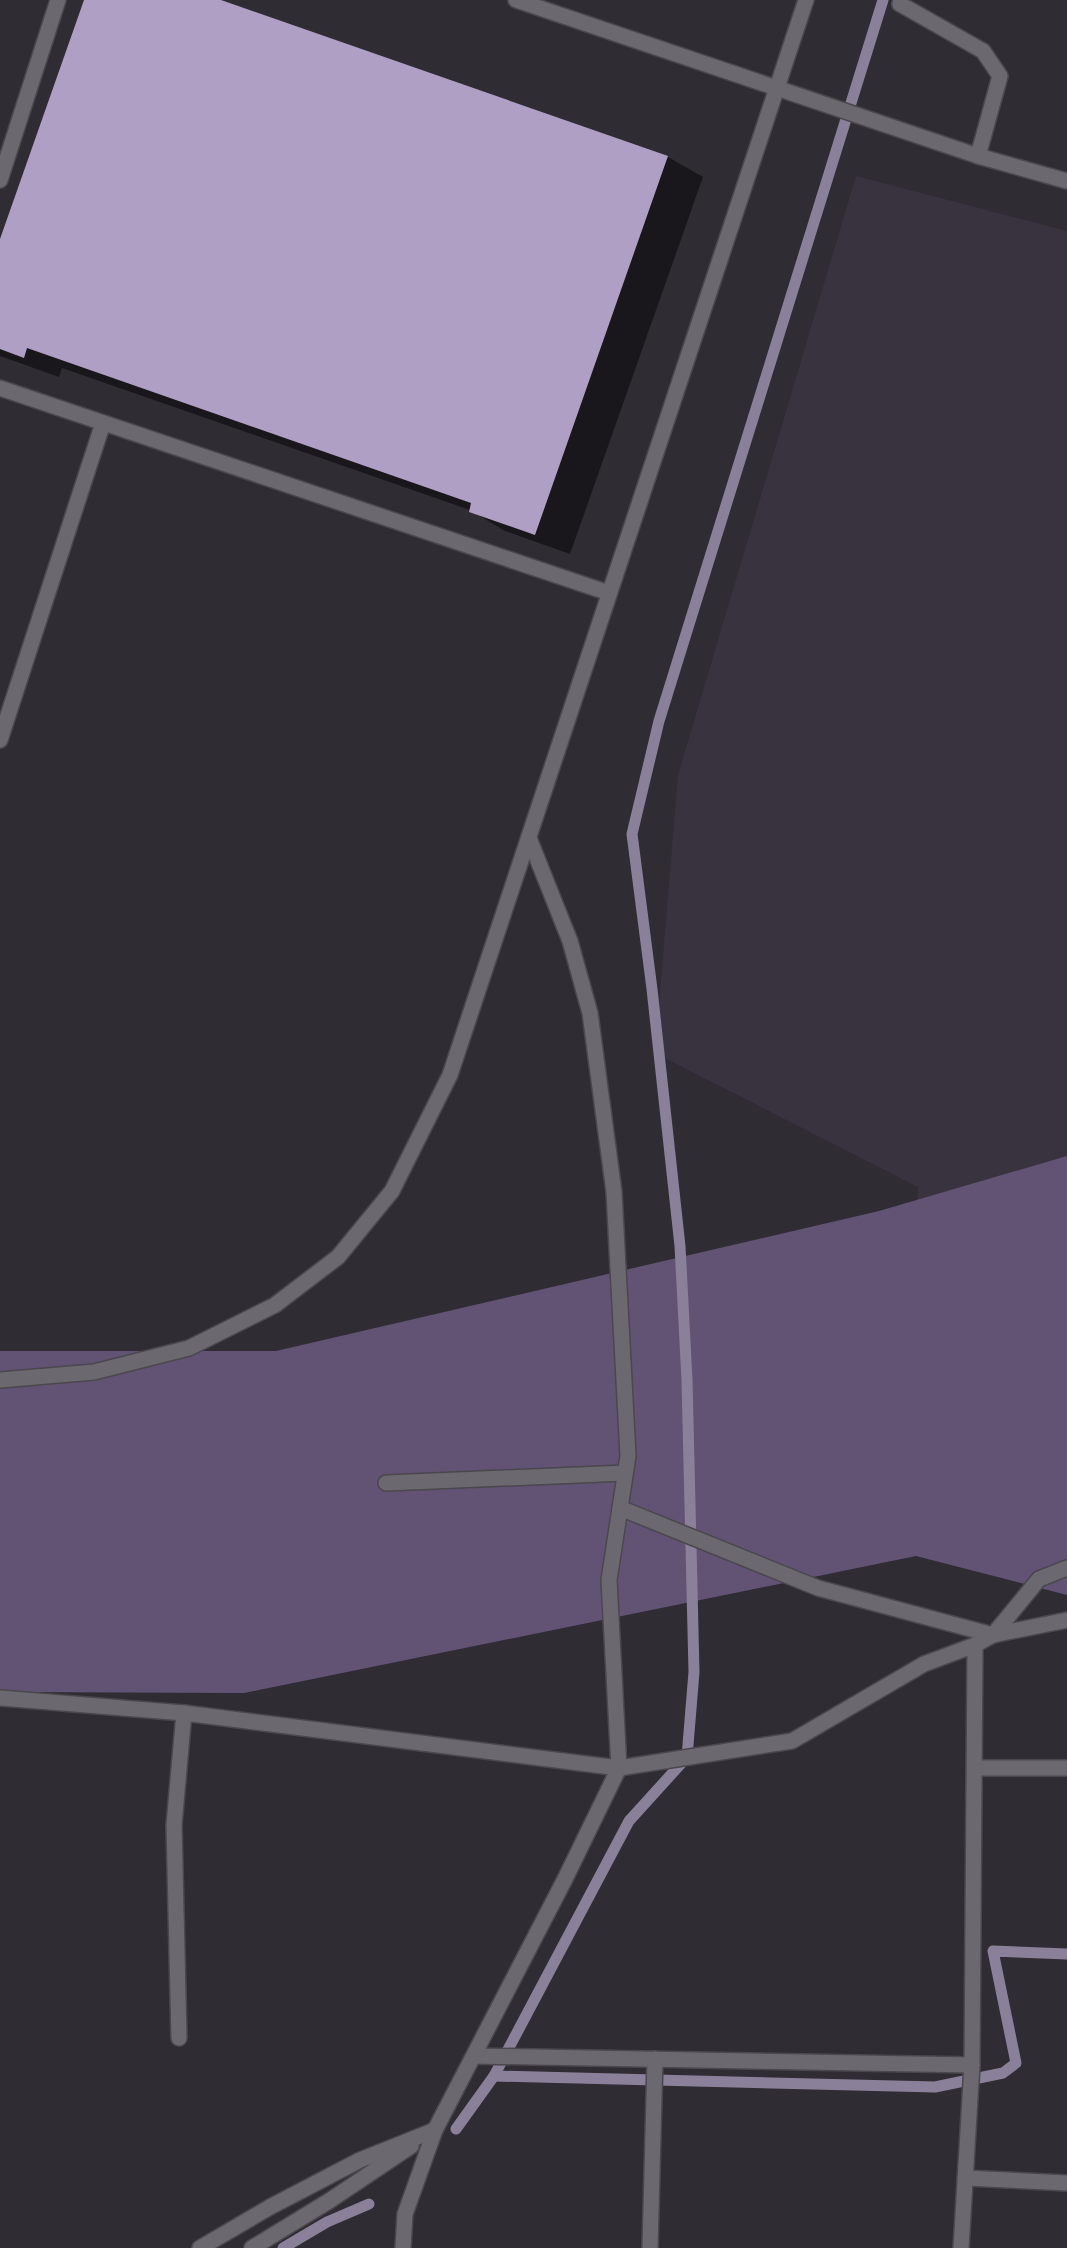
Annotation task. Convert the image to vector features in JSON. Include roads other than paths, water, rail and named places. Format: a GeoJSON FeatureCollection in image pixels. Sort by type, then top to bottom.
{"type":"FeatureCollection","features":[{"type":"Feature","properties":{"kind":"street"},"geometry":{"type":"LineString","coordinates":[[0,180],[58,0]]}},
{"type":"Feature","properties":{"kind":"street"},"geometry":{"type":"LineString","coordinates":[[516,0],[978,156],[1067,181]]}},
{"type":"Feature","properties":{"kind":"street"},"geometry":{"type":"LineString","coordinates":[[0,1380],[94,1372],[190,1348],[275,1305],[338,1257],[392,1191],[450,1075],[806,0]]}},
{"type":"Feature","properties":{"kind":"street"},"geometry":{"type":"LineString","coordinates":[[901,0],[900,4],[983,51],[1000,76],[978,156]]}},
{"type":"Feature","properties":{"kind":"street"},"geometry":{"type":"LineString","coordinates":[[0,388],[609,593]]}},
{"type":"Feature","properties":{"kind":"street"},"geometry":{"type":"LineString","coordinates":[[0,740],[103,423]]}},
{"type":"Feature","properties":{"kind":"street"},"geometry":{"type":"LineString","coordinates":[[403,2248],[405,2214],[435,2130],[619,1768],[609,1580],[628,1456],[614,1192],[590,1013],[570,941],[529,838]]}},
{"type":"Feature","properties":{"kind":"street"},"geometry":{"type":"LineString","coordinates":[[386,1483],[625,1473]]}},
{"type":"Feature","properties":{"kind":"street"},"geometry":{"type":"LineString","coordinates":[[620,1508],[818,1588],[993,1635]]}},
{"type":"Feature","properties":{"kind":"street"},"geometry":{"type":"LineString","coordinates":[[993,1635],[1039,1579],[1067,1568]]}},
{"type":"Feature","properties":{"kind":"street"},"geometry":{"type":"LineString","coordinates":[[0,1698],[184,1713],[619,1768],[792,1741],[924,1664],[975,1645],[993,1635],[1067,1620]]}},
{"type":"Feature","properties":{"kind":"street"},"geometry":{"type":"LineString","coordinates":[[961,2248],[972,2065],[975,1645]]}},
{"type":"Feature","properties":{"kind":"street"},"geometry":{"type":"LineString","coordinates":[[179,2038],[174,1825],[184,1713]]}},
{"type":"Feature","properties":{"kind":"street"},"geometry":{"type":"LineString","coordinates":[[975,1768],[1067,1768]]}},
{"type":"Feature","properties":{"kind":"street"},"geometry":{"type":"LineString","coordinates":[[474,2056],[972,2065]]}},
{"type":"Feature","properties":{"kind":"street"},"geometry":{"type":"LineString","coordinates":[[650,2248],[655,2059]]}},
{"type":"Feature","properties":{"kind":"street"},"geometry":{"type":"LineString","coordinates":[[200,2248],[270,2207],[360,2160],[435,2130]]}},
{"type":"Feature","properties":{"kind":"street"},"geometry":{"type":"LineString","coordinates":[[252,2248],[330,2201],[435,2130]]}},
{"type":"Feature","properties":{"kind":"street"},"geometry":{"type":"LineString","coordinates":[[965,2178],[1067,2183]]}},
{"type":"Feature","properties":{"kind":"waterway"},"geometry":{"type":"LineString","coordinates":[[456,2129],[494,2076],[629,1821],[687,1757],[694,1672],[687,1380],[680,1246],[652,989],[632,834],[659,721],[883,0]]}},
{"type":"Feature","properties":{"kind":"waterway"},"geometry":{"type":"LineString","coordinates":[[494,2076],[935,2087],[1003,2073],[1016,2063],[993,1951],[1067,1954]]}},
{"type":"Feature","properties":{"kind":"waterway"},"geometry":{"type":"LineString","coordinates":[[283,2248],[327,2222],[369,2204]]}}]}
